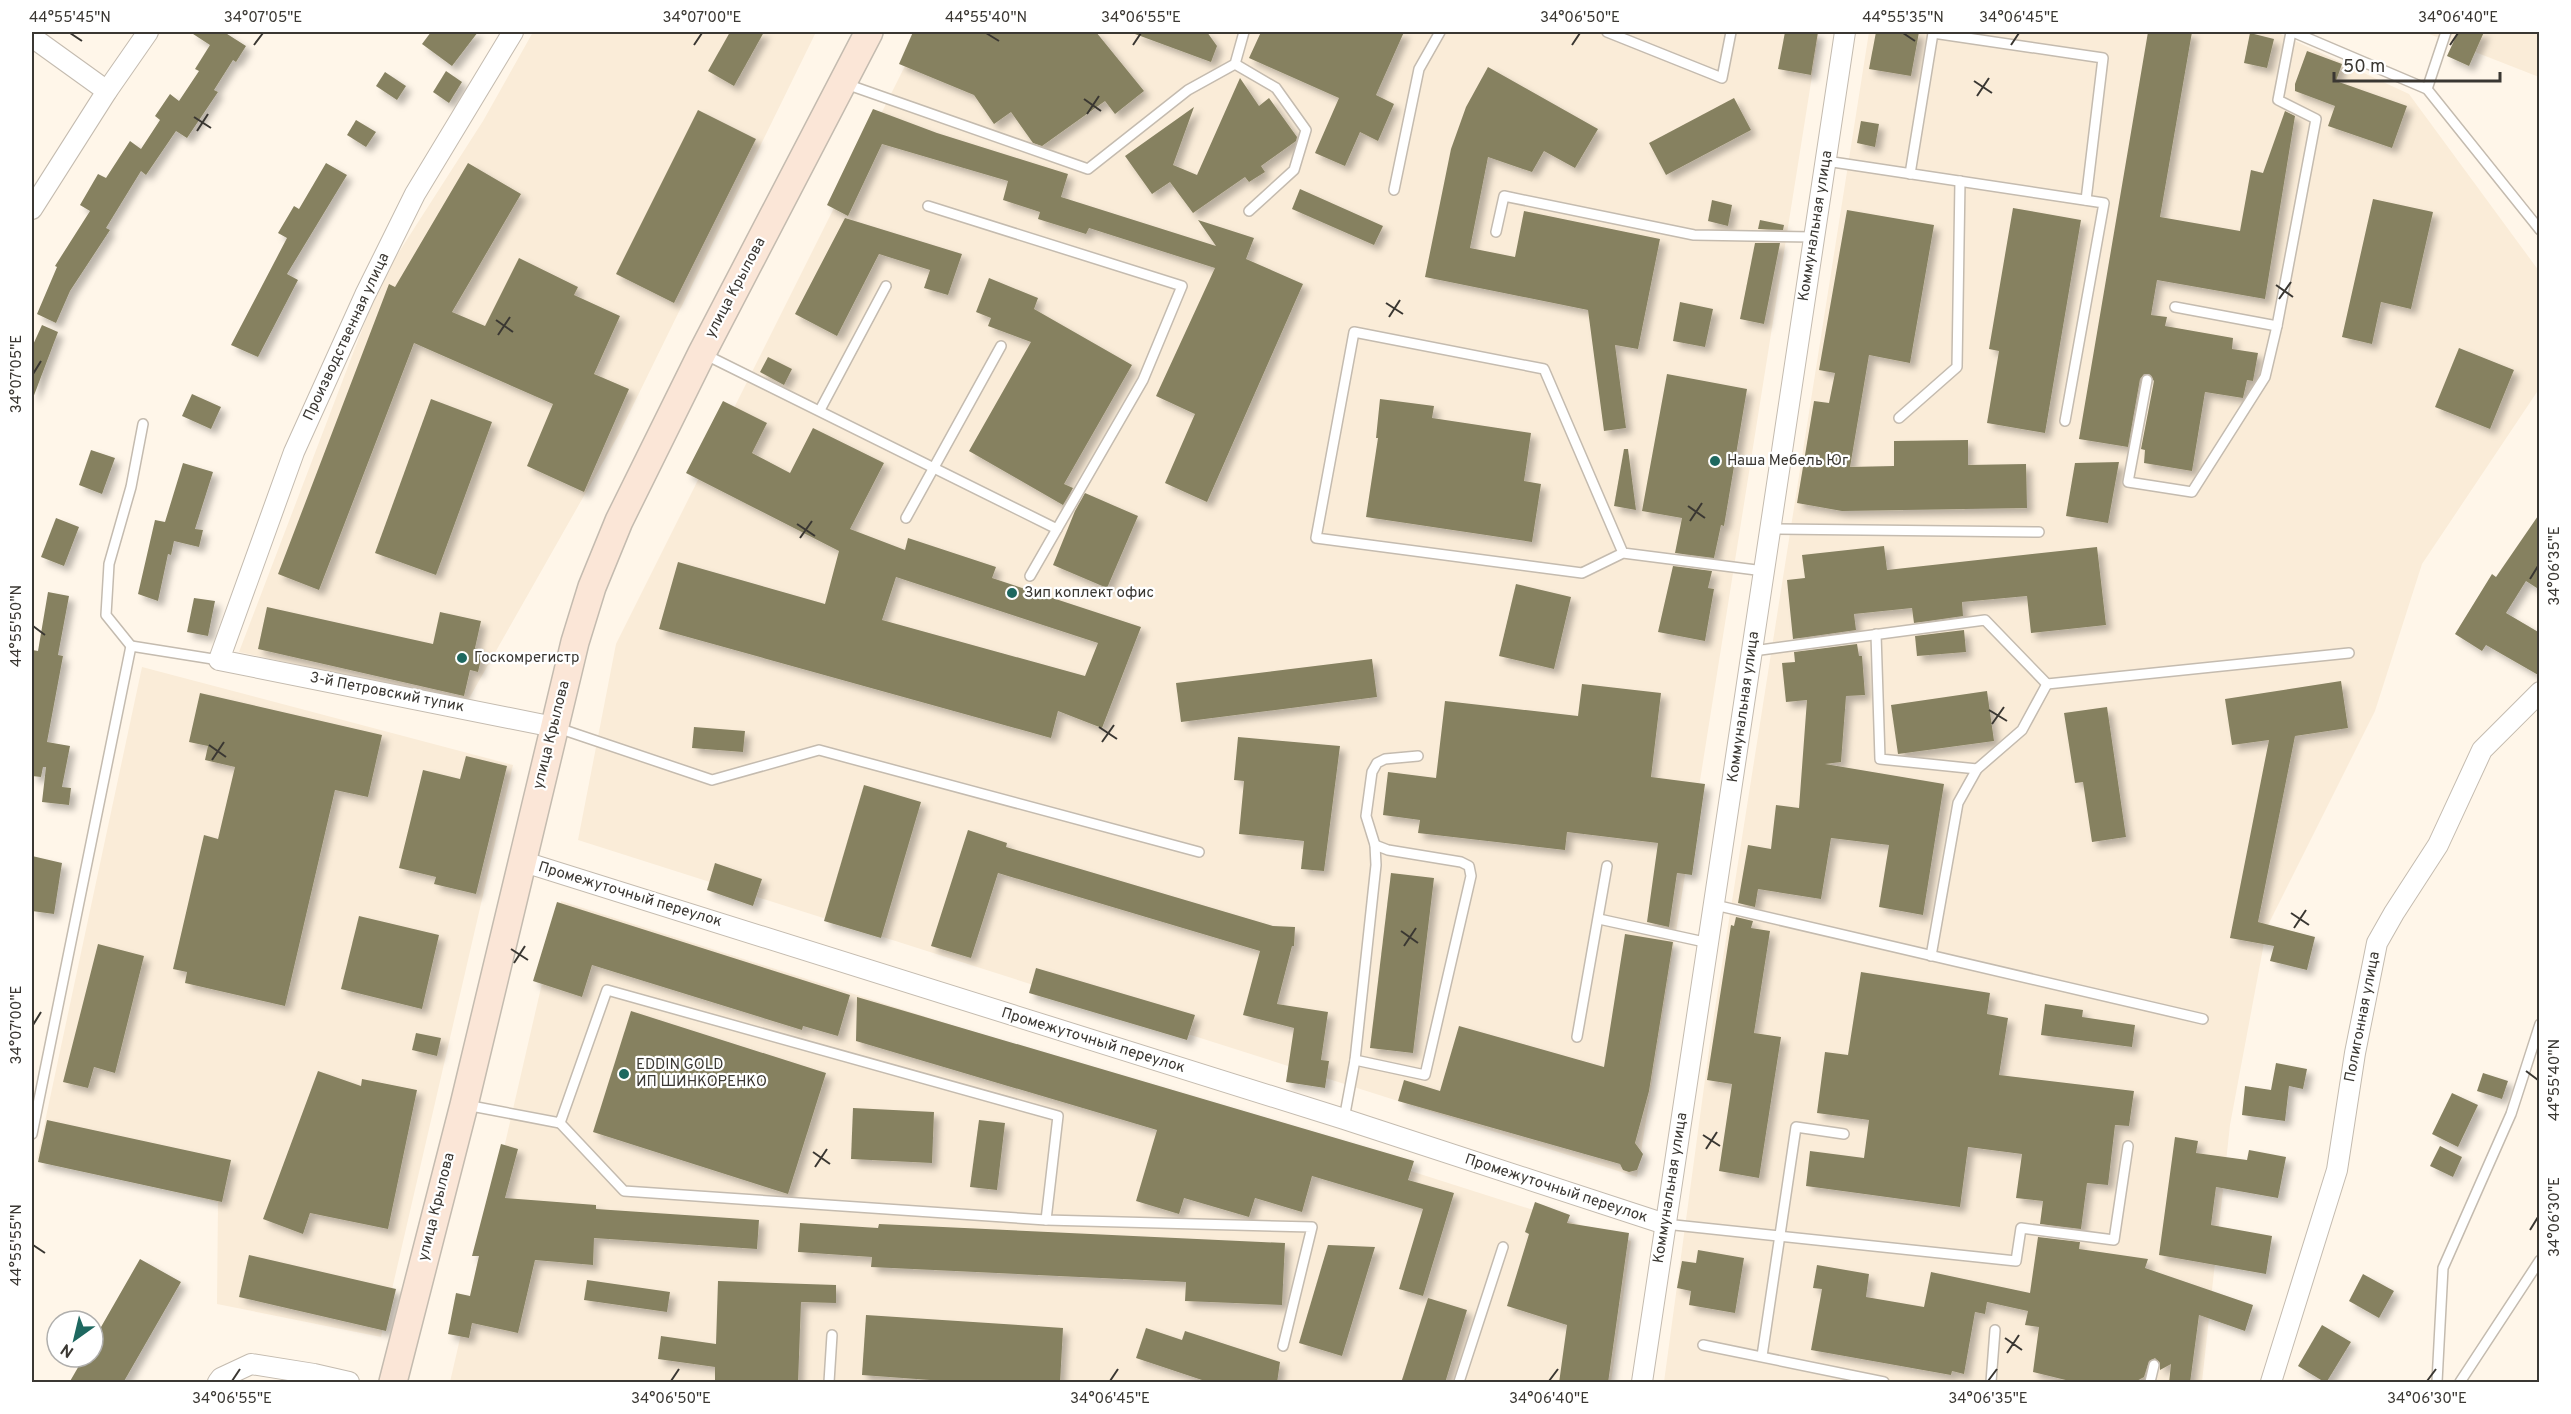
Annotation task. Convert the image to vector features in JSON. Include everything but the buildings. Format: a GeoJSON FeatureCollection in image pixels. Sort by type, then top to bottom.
{"type":"FeatureCollection","features":[{"type":"Feature","properties":{"kind":"main road","name":"улица Крылова"},"geometry":{"type":"LineString","coordinates":[[393,1383],[464,1105],[575,642],[592,587],[619,521],[702,352],[869,32]]}},
{"type":"Feature","properties":{"kind":"street"},"geometry":{"type":"LineString","coordinates":[[32,209],[107,91],[148,32]]}},
{"type":"Feature","properties":{"kind":"street","name":"Производственная улица"},"geometry":{"type":"LineString","coordinates":[[219,660],[294,452],[365,295],[415,194],[513,32]]}},
{"type":"Feature","properties":{"kind":"street","name":"Коммунальная улица"},"geometry":{"type":"LineString","coordinates":[[1642,1383],[1845,32]]}},
{"type":"Feature","properties":{"kind":"street"},"geometry":{"type":"LineString","coordinates":[[32,37],[107,91]]}},
{"type":"Feature","properties":{"kind":"street","name":"3-й Петровский тупик"},"geometry":{"type":"LineString","coordinates":[[219,660],[554,727]]}},
{"type":"Feature","properties":{"kind":"street","name":"Полигонная улица"},"geometry":{"type":"LineString","coordinates":[[2271,1383],[2337,1170],[2355,1053],[2377,943],[2438,845],[2482,750],[2540,692]]}},
{"type":"Feature","properties":{"kind":"street","name":"Промежуточный переулок"},"geometry":{"type":"LineString","coordinates":[[521,861],[1344,1119],[1665,1224]]}},
{"type":"Feature","properties":{"kind":"street"},"geometry":{"type":"LineString","coordinates":[[218,1383],[221,1378],[251,1364],[314,1374],[350,1383]]}},
{"type":"Feature","properties":{"kind":"lane"},"geometry":{"type":"LineString","coordinates":[[844,83],[1088,169],[1188,90],[1234,64],[1244,32]]}},
{"type":"Feature","properties":{"kind":"lane"},"geometry":{"type":"LineString","coordinates":[[1394,190],[1419,69],[1440,32]]}},
{"type":"Feature","properties":{"kind":"lane"},"geometry":{"type":"LineString","coordinates":[[1607,32],[1722,78],[1731,32]]}},
{"type":"Feature","properties":{"kind":"lane"},"geometry":{"type":"LineString","coordinates":[[2147,380],[2128,482],[2192,492],[2265,377],[2277,326],[2316,119],[2278,100],[2292,32],[2427,89],[2540,230]]}},
{"type":"Feature","properties":{"kind":"lane"},"geometry":{"type":"LineString","coordinates":[[2427,89],[2446,32]]}},
{"type":"Feature","properties":{"kind":"lane"},"geometry":{"type":"LineString","coordinates":[[1910,174],[1933,33],[2103,58],[2086,200]]}},
{"type":"Feature","properties":{"kind":"lane"},"geometry":{"type":"LineString","coordinates":[[1234,64],[1276,88],[1306,130],[1294,170],[1249,211]]}},
{"type":"Feature","properties":{"kind":"lane"},"geometry":{"type":"LineString","coordinates":[[1826,161],[2104,203],[2065,421]]}},
{"type":"Feature","properties":{"kind":"lane"},"geometry":{"type":"LineString","coordinates":[[1899,418],[1957,367],[1960,181]]}},
{"type":"Feature","properties":{"kind":"lane"},"geometry":{"type":"LineString","coordinates":[[1496,232],[1504,196],[1694,235],[1814,237]]}},
{"type":"Feature","properties":{"kind":"lane"},"geometry":{"type":"LineString","coordinates":[[928,206],[1182,286],[1143,380],[1030,576]]}},
{"type":"Feature","properties":{"kind":"lane"},"geometry":{"type":"LineString","coordinates":[[820,410],[886,286]]}},
{"type":"Feature","properties":{"kind":"lane"},"geometry":{"type":"LineString","coordinates":[[2175,307],[2277,326]]}},
{"type":"Feature","properties":{"kind":"lane"},"geometry":{"type":"LineString","coordinates":[[1623,553],[1544,369],[1354,332],[1316,538],[1582,573],[1623,553],[1765,571]]}},
{"type":"Feature","properties":{"kind":"lane"},"geometry":{"type":"LineString","coordinates":[[906,518],[1001,346]]}},
{"type":"Feature","properties":{"kind":"lane"},"geometry":{"type":"LineString","coordinates":[[702,352],[1057,529]]}},
{"type":"Feature","properties":{"kind":"lane"},"geometry":{"type":"LineString","coordinates":[[143,424],[130,487],[109,564],[106,615],[131,646],[219,660]]}},
{"type":"Feature","properties":{"kind":"lane"},"geometry":{"type":"LineString","coordinates":[[1771,529],[2039,532]]}},
{"type":"Feature","properties":{"kind":"lane"},"geometry":{"type":"LineString","coordinates":[[1753,651],[1985,620],[2047,684]]}},
{"type":"Feature","properties":{"kind":"lane"},"geometry":{"type":"LineString","coordinates":[[1876,634],[1880,759],[1977,769]]}},
{"type":"Feature","properties":{"kind":"lane"},"geometry":{"type":"LineString","coordinates":[[32,1134],[131,646]]}},
{"type":"Feature","properties":{"kind":"lane"},"geometry":{"type":"LineString","coordinates":[[2047,684],[2349,653]]}},
{"type":"Feature","properties":{"kind":"lane"},"geometry":{"type":"LineString","coordinates":[[1931,956],[1958,803],[1977,769],[2022,729],[2047,684]]}},
{"type":"Feature","properties":{"kind":"lane"},"geometry":{"type":"LineString","coordinates":[[554,727],[712,780],[819,750],[1199,852]]}},
{"type":"Feature","properties":{"kind":"lane"},"geometry":{"type":"LineString","coordinates":[[1344,1119],[1355,1060],[1376,865],[1375,845],[1366,816],[1372,772],[1377,763],[1385,759],[1418,756]]}},
{"type":"Feature","properties":{"kind":"lane"},"geometry":{"type":"LineString","coordinates":[[1355,1060],[1425,1075],[1471,876],[1469,866],[1461,862],[1388,850],[1375,845]]}},
{"type":"Feature","properties":{"kind":"lane"},"geometry":{"type":"LineString","coordinates":[[1577,1037],[1607,866]]}},
{"type":"Feature","properties":{"kind":"lane"},"geometry":{"type":"LineString","coordinates":[[1715,905],[2203,1019]]}},
{"type":"Feature","properties":{"kind":"lane"},"geometry":{"type":"LineString","coordinates":[[1599,919],[1709,943]]}},
{"type":"Feature","properties":{"kind":"lane"},"geometry":{"type":"LineString","coordinates":[[560,1123],[607,990],[1058,1116],[1046,1220]]}},
{"type":"Feature","properties":{"kind":"lane"},"geometry":{"type":"LineString","coordinates":[[2437,1383],[2444,1268],[2511,1114],[2540,1024]]}},
{"type":"Feature","properties":{"kind":"lane"},"geometry":{"type":"LineString","coordinates":[[464,1105],[560,1123],[624,1191],[1046,1220],[1312,1227],[1282,1346]]}},
{"type":"Feature","properties":{"kind":"lane"},"geometry":{"type":"LineString","coordinates":[[1762,1356],[1796,1127],[1844,1134]]}},
{"type":"Feature","properties":{"kind":"lane"},"geometry":{"type":"LineString","coordinates":[[1665,1224],[2016,1261],[2021,1228],[2114,1240],[2128,1146]]}},
{"type":"Feature","properties":{"kind":"lane"},"geometry":{"type":"LineString","coordinates":[[1459,1383],[1503,1247]]}},
{"type":"Feature","properties":{"kind":"lane"},"geometry":{"type":"LineString","coordinates":[[2460,1383],[2540,1260]]}},
{"type":"Feature","properties":{"kind":"lane"},"geometry":{"type":"LineString","coordinates":[[1991,1383],[1995,1330]]}},
{"type":"Feature","properties":{"kind":"lane"},"geometry":{"type":"LineString","coordinates":[[829,1383],[832,1335]]}},
{"type":"Feature","properties":{"kind":"lane"},"geometry":{"type":"LineString","coordinates":[[1703,1345],[1762,1356],[1842,1378],[1884,1383]]}},
{"type":"Feature","properties":{"kind":"lane"},"geometry":{"type":"LineString","coordinates":[[2150,1383],[2154,1365]]}},
{"type":"Feature","properties":{"kind":"shaded area"},"geometry":{"type":"Polygon","coordinates":[[[533,32],[816,32],[619,434],[467,702],[239,652],[381,280],[483,121],[533,32]]]}},
{"type":"Feature","properties":{"kind":"shaded area"},"geometry":{"type":"Polygon","coordinates":[[[922,32],[1819,32],[1637,1177],[578,840],[616,644],[922,32]]]}},
{"type":"Feature","properties":{"kind":"shaded area"},"geometry":{"type":"Polygon","coordinates":[[[1869,32],[2276,32],[2409,94],[2539,271],[2539,389],[2422,564],[2375,711],[2267,927],[2230,1125],[2202,1382],[1664,1382],[1712,1028],[1869,32]]]}},
{"type":"Feature","properties":{"kind":"shaded area"},"geometry":{"type":"Polygon","coordinates":[[[2424,32],[2539,32],[2539,77],[2424,32]]]}},
{"type":"Feature","properties":{"kind":"shaded area"},"geometry":{"type":"Polygon","coordinates":[[[142,667],[513,765],[381,1337],[217,1304],[218,1202],[37,1159],[142,667]]]}},
{"type":"Feature","properties":{"kind":"shaded area"},"geometry":{"type":"Polygon","coordinates":[[[561,901],[1631,1241],[1611,1382],[450,1382],[561,901]]]}},
{"type":"Feature","properties":{"kind":"place","name":"Наша Мебель Юг"},"geometry":{"type":"Point","coordinates":[1715,461]}},
{"type":"Feature","properties":{"kind":"place","name":"Зип коплект офис"},"geometry":{"type":"Point","coordinates":[1012,593]}},
{"type":"Feature","properties":{"kind":"place","name":"Госкомрегистр"},"geometry":{"type":"Point","coordinates":[462,658]}},
{"type":"Feature","properties":{"kind":"place","name":"EDDIN GOLD ИП ШИНКОРЕНКО"},"geometry":{"type":"Point","coordinates":[624,1074]}}]}
